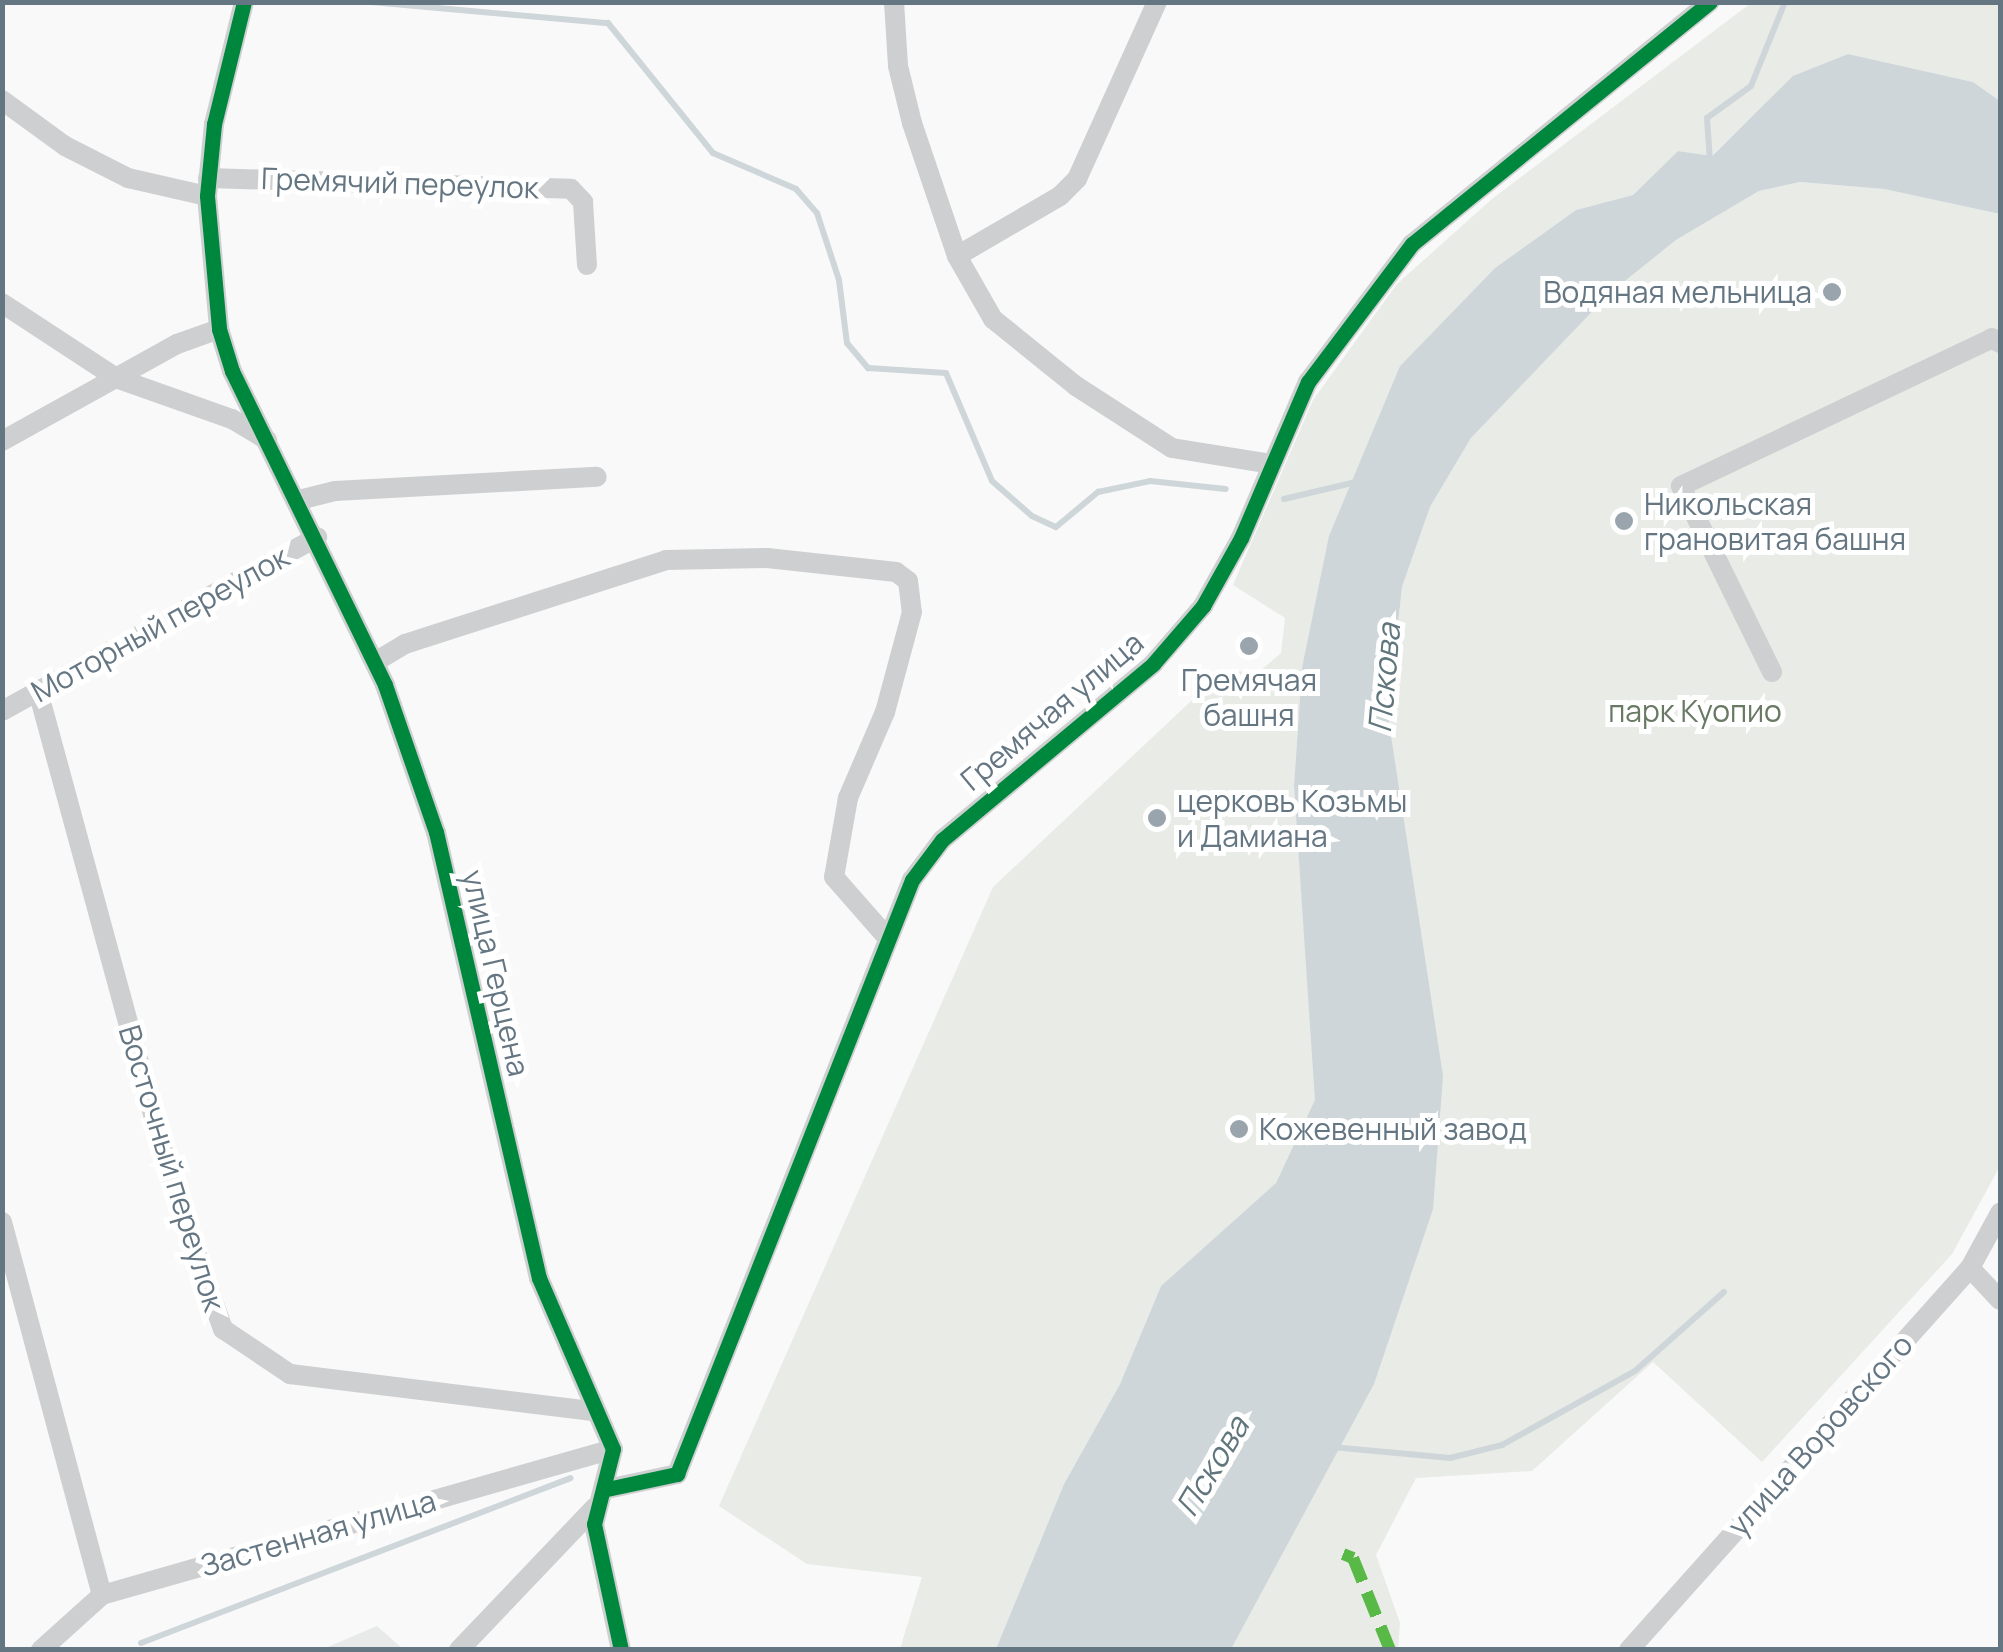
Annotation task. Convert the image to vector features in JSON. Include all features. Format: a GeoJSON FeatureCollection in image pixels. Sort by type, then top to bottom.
{"type":"FeatureCollection","features":[{"type":"Feature","properties":{"kind":"street","name":"улица Герцена"},"geometry":{"type":"LineString","coordinates":[[244,2],[214,124],[208,187],[218,329],[375,662],[436,832],[539,1278],[612,1449]]}},
{"type":"Feature","properties":{"kind":"street"},"geometry":{"type":"LineString","coordinates":[[894,2],[898,66],[912,123],[957,256],[993,320],[1076,386],[1172,448],[1268,470]]}},
{"type":"Feature","properties":{"kind":"street"},"geometry":{"type":"LineString","coordinates":[[957,256],[1060,196],[1078,179],[1156,2]]}},
{"type":"Feature","properties":{"kind":"street","name":"Гремячая улица"},"geometry":{"type":"LineString","coordinates":[[607,1489],[677,1474],[885,935],[912,880],[942,840],[1154,664],[1203,606],[1241,538],[1308,382],[1412,244],[1710,2]]}},
{"type":"Feature","properties":{"kind":"street","name":"Гремячий переулок"},"geometry":{"type":"LineString","coordinates":[[2,100],[65,146],[128,178],[208,187],[571,189],[582,202],[587,265]]}},
{"type":"Feature","properties":{"kind":"street"},"geometry":{"type":"LineString","coordinates":[[2,303],[116,378],[216,412],[269,441]]}},
{"type":"Feature","properties":{"kind":"street"},"geometry":{"type":"LineString","coordinates":[[2,441],[116,378],[218,329]]}},
{"type":"Feature","properties":{"kind":"street"},"geometry":{"type":"LineString","coordinates":[[1772,672],[1681,486],[1992,338],[2000,343]]}},
{"type":"Feature","properties":{"kind":"street"},"geometry":{"type":"LineString","coordinates":[[299,500],[334,491],[597,476]]}},
{"type":"Feature","properties":{"kind":"street","name":"Моторный переулок"},"geometry":{"type":"LineString","coordinates":[[2,711],[317,537]]}},
{"type":"Feature","properties":{"kind":"street"},"geometry":{"type":"LineString","coordinates":[[375,662],[406,644],[666,560],[786,559],[896,572],[908,582],[912,612],[885,712],[848,798],[834,877],[885,935]]}},
{"type":"Feature","properties":{"kind":"street","name":"Восточный переулок"},"geometry":{"type":"LineString","coordinates":[[38,691],[173,1188],[223,1329],[290,1374],[593,1411]]}},
{"type":"Feature","properties":{"kind":"street","name":"улица Воровского"},"geometry":{"type":"LineString","coordinates":[[1628,1650],[1970,1268],[2000,1213]]}},
{"type":"Feature","properties":{"kind":"street"},"geometry":{"type":"LineString","coordinates":[[2,1222],[102,1595]]}},
{"type":"Feature","properties":{"kind":"street"},"geometry":{"type":"LineString","coordinates":[[1970,1268],[2000,1300]]}},
{"type":"Feature","properties":{"kind":"street"},"geometry":{"type":"LineString","coordinates":[[612,1449],[607,1489],[594,1524],[621,1650]]}},
{"type":"Feature","properties":{"kind":"street","name":"Застенная улица"},"geometry":{"type":"LineString","coordinates":[[41,1650],[102,1595],[612,1449]]}},
{"type":"Feature","properties":{"kind":"street"},"geometry":{"type":"LineString","coordinates":[[459,1650],[581,1527],[607,1489]]}},
{"type":"Feature","properties":{"kind":"shaded area"},"geometry":{"type":"Polygon","coordinates":[[[377,1626],[403,1649],[323,1649],[377,1626]]]}},
{"type":"Feature","properties":{"kind":"green space"},"geometry":{"type":"Polygon","coordinates":[[[1751,3],[2000,5],[2000,101],[1973,82],[1848,54],[1794,76],[1711,156],[1678,151],[1633,195],[1576,210],[1495,268],[1400,366],[1302,668],[1294,787],[1316,1099],[1276,1183],[1161,1286],[1120,1384],[1064,1484],[996,1649],[900,1649],[922,1577],[807,1564],[719,1506],[993,887],[1222,672],[1260,671],[1281,653],[1285,618],[1233,585],[1313,400],[1397,284],[1492,199],[1751,3]]]}},
{"type":"Feature","properties":{"kind":"green space","name":"парк Куопио"},"geometry":{"type":"Polygon","coordinates":[[[1800,182],[1884,189],[2000,214],[2000,1166],[1952,1254],[1762,1462],[1653,1362],[1532,1471],[1416,1478],[1376,1555],[1400,1623],[1398,1649],[1231,1650],[1408,858],[1388,716],[1402,587],[1430,507],[1471,438],[1610,293],[1676,240],[1759,191],[1800,182]]]}},
{"type":"Feature","properties":{"kind":"water","name":"Пскова"},"geometry":{"type":"Polygon","coordinates":[[[1848,54],[1973,82],[2000,101],[2000,214],[1884,189],[1800,182],[1759,191],[1676,240],[1610,293],[1471,438],[1430,507],[1402,587],[1388,716],[1443,1076],[1433,1209],[1374,1384],[1231,1649],[996,1649],[1064,1484],[1120,1384],[1161,1286],[1276,1183],[1315,1100],[1294,786],[1302,668],[1329,536],[1400,366],[1495,268],[1576,210],[1633,195],[1678,151],[1712,156],[1793,76],[1848,54]]]}},
{"type":"Feature","properties":{"kind":"waterway"},"geometry":{"type":"LineString","coordinates":[[371,2],[608,23],[713,153],[796,189],[817,213],[839,280],[847,343],[868,368],[946,373],[992,481],[1032,516],[1056,527],[1098,492],[1150,481],[1226,489]]}},
{"type":"Feature","properties":{"kind":"waterway"},"geometry":{"type":"LineString","coordinates":[[1710,162],[1707,118],[1751,86],[1785,2]]}},
{"type":"Feature","properties":{"kind":"waterway"},"geometry":{"type":"LineString","coordinates":[[1284,499],[1356,482]]}},
{"type":"Feature","properties":{"kind":"waterway"},"geometry":{"type":"LineString","coordinates":[[1332,1447],[1450,1458],[1502,1445],[1635,1371],[1724,1292]]}},
{"type":"Feature","properties":{"kind":"waterway"},"geometry":{"type":"LineString","coordinates":[[141,1643],[570,1478]]}},
{"type":"Feature","properties":{"kind":"marked path"},"geometry":{"type":"LineString","coordinates":[[1343,1554],[1353,1558],[1390,1650]]}},
{"type":"Feature","properties":{"kind":"cycle path"},"geometry":{"type":"LineString","coordinates":[[244,2],[214,124],[207,196],[219,329],[232,371],[385,685],[436,832],[539,1278],[613,1449],[594,1524],[621,1650]]}},
{"type":"Feature","properties":{"kind":"cycle path"},"geometry":{"type":"LineString","coordinates":[[607,1489],[677,1474],[912,880],[942,840],[1153,664],[1203,606],[1241,538],[1308,382],[1412,244],[1710,2]]}},
{"type":"Feature","properties":{"kind":"place","name":"Водяная мельница"},"geometry":{"type":"Point","coordinates":[1832,292]}},
{"type":"Feature","properties":{"kind":"place","name":"Никольская грановитая башня"},"geometry":{"type":"Point","coordinates":[1624,521]}},
{"type":"Feature","properties":{"kind":"place","name":"Гремячая башня"},"geometry":{"type":"Point","coordinates":[1249,646]}},
{"type":"Feature","properties":{"kind":"place","name":"церковь Козьмы и Дамиана"},"geometry":{"type":"Point","coordinates":[1157,818]}},
{"type":"Feature","properties":{"kind":"place","name":"Кожевенный завод"},"geometry":{"type":"Point","coordinates":[1239,1129]}}]}
